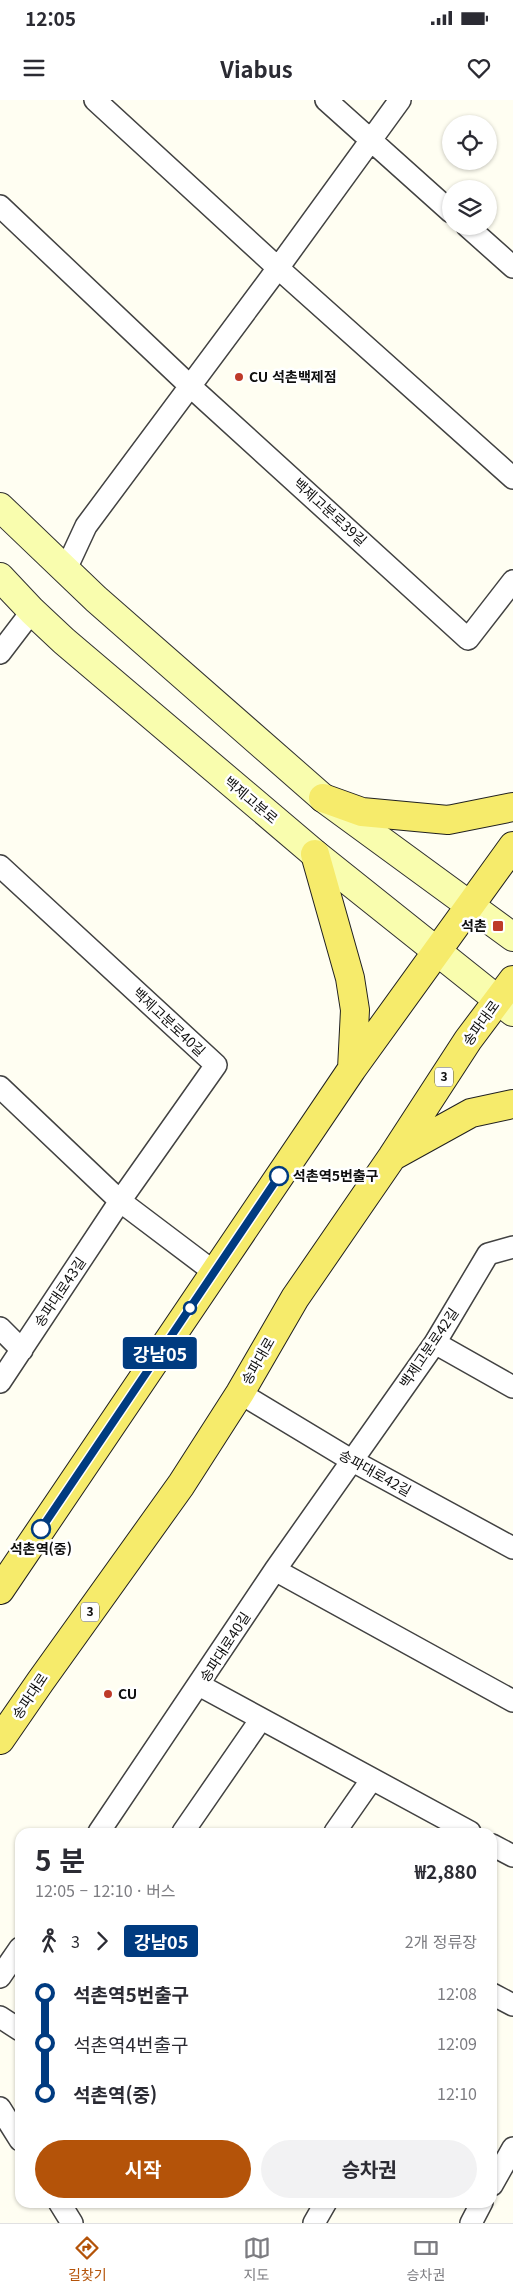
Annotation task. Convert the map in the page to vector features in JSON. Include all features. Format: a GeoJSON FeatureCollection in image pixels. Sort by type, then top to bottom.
{"type":"FeatureCollection","features":[{"type":"Feature","properties":{"kind":"main road"},"geometry":{"type":"LineString","coordinates":[[0,507],[96,599],[323,798],[513,937]]}},
{"type":"Feature","properties":{"kind":"main road","name":"백제고분로"},"geometry":{"type":"LineString","coordinates":[[0,577],[64,641],[315,854],[436,952],[508,997]]}},
{"type":"Feature","properties":{"kind":"main road"},"geometry":{"type":"LineString","coordinates":[[323,798],[362,812],[448,820],[513,807]]}},
{"type":"Feature","properties":{"kind":"main road"},"geometry":{"type":"LineString","coordinates":[[0,1590],[352,1069],[513,846]]}},
{"type":"Feature","properties":{"kind":"main road"},"geometry":{"type":"LineString","coordinates":[[315,854],[350,978],[355,1010],[352,1069]]}},
{"type":"Feature","properties":{"kind":"main road","name":"송파대로"},"geometry":{"type":"LineString","coordinates":[[0,1740],[181,1485],[240,1393],[295,1298],[468,1040],[508,997]]}},
{"type":"Feature","properties":{"kind":"main road"},"geometry":{"type":"LineString","coordinates":[[392,1156],[471,1113],[513,1104]]}},
{"type":"Feature","properties":{"kind":"street"},"geometry":{"type":"LineString","coordinates":[[94,100],[513,478]]}},
{"type":"Feature","properties":{"kind":"street"},"geometry":{"type":"LineString","coordinates":[[326,100],[442,204]]}},
{"type":"Feature","properties":{"kind":"street"},"geometry":{"type":"LineString","coordinates":[[66,569],[86,526],[400,100]]}},
{"type":"Feature","properties":{"kind":"street","name":"백제고분로39길"},"geometry":{"type":"LineString","coordinates":[[0,206],[190,386],[468,639],[513,581]]}},
{"type":"Feature","properties":{"kind":"street"},"geometry":{"type":"LineString","coordinates":[[477,235],[513,267]]}},
{"type":"Feature","properties":{"kind":"street"},"geometry":{"type":"LineString","coordinates":[[0,654],[32,611]]}},
{"type":"Feature","properties":{"kind":"street","name":"백제고분로40길"},"geometry":{"type":"LineString","coordinates":[[0,866],[216,1065],[120,1201]]}},
{"type":"Feature","properties":{"kind":"street"},"geometry":{"type":"LineString","coordinates":[[0,1086],[120,1201],[214,1272]]}},
{"type":"Feature","properties":{"kind":"street","name":"송파대로43길"},"geometry":{"type":"LineString","coordinates":[[0,1382],[120,1201]]}},
{"type":"Feature","properties":{"kind":"street","name":"백제고분로42길"},"geometry":{"type":"LineString","coordinates":[[351,1460],[435,1343],[488,1254],[513,1247]]}},
{"type":"Feature","properties":{"kind":"street"},"geometry":{"type":"LineString","coordinates":[[0,1328],[22,1350]]}},
{"type":"Feature","properties":{"kind":"street"},"geometry":{"type":"LineString","coordinates":[[435,1343],[513,1387]]}},
{"type":"Feature","properties":{"kind":"street","name":"송파대로42길"},"geometry":{"type":"LineString","coordinates":[[240,1393],[351,1460],[513,1548]]}},
{"type":"Feature","properties":{"kind":"street","name":"송파대로40길"},"geometry":{"type":"LineString","coordinates":[[102,1828],[351,1460]]}},
{"type":"Feature","properties":{"kind":"street"},"geometry":{"type":"LineString","coordinates":[[275,1570],[513,1701]]}},
{"type":"Feature","properties":{"kind":"street"},"geometry":{"type":"LineString","coordinates":[[199,1685],[463,1828]]}},
{"type":"Feature","properties":{"kind":"street"},"geometry":{"type":"LineString","coordinates":[[187,1828],[260,1719]]}},
{"type":"Feature","properties":{"kind":"street"},"geometry":{"type":"LineString","coordinates":[[339,1828],[372,1779]]}},
{"type":"Feature","properties":{"kind":"street"},"geometry":{"type":"LineString","coordinates":[[497,1847],[513,1856]]}},
{"type":"Feature","properties":{"kind":"street"},"geometry":{"type":"LineString","coordinates":[[0,1977],[15,1955]]}},
{"type":"Feature","properties":{"kind":"street"},"geometry":{"type":"LineString","coordinates":[[497,1997],[513,2005]]}},
{"type":"Feature","properties":{"kind":"street"},"geometry":{"type":"LineString","coordinates":[[0,2017],[15,2027]]}},
{"type":"Feature","properties":{"kind":"street"},"geometry":{"type":"LineString","coordinates":[[0,2108],[15,2132]]}},
{"type":"Feature","properties":{"kind":"street"},"geometry":{"type":"LineString","coordinates":[[497,2176],[513,2148]]}},
{"type":"Feature","properties":{"kind":"street"},"geometry":{"type":"LineString","coordinates":[[63,2208],[72,2223]]}},
{"type":"Feature","properties":{"kind":"street"},"geometry":{"type":"LineString","coordinates":[[471,2223],[479,2208]]}},
{"type":"Feature","properties":{"kind":"bus line","name":"강남05"},"geometry":{"type":"LineString","coordinates":[[41,1529],[279,1176]]}},
{"type":"Feature","properties":{"kind":"place","name":"CU 석촌백제점"},"geometry":{"type":"Point","coordinates":[239,377]}},
{"type":"Feature","properties":{"kind":"place","name":"석촌"},"geometry":{"type":"Point","coordinates":[498,926]}},
{"type":"Feature","properties":{"kind":"place","name":"석촌역5번출구"},"geometry":{"type":"Point","coordinates":[279,1176]}},
{"type":"Feature","properties":{"kind":"place","name":"석촌역(중)"},"geometry":{"type":"Point","coordinates":[41,1529]}},
{"type":"Feature","properties":{"kind":"place","name":"CU"},"geometry":{"type":"Point","coordinates":[108,1694]}}]}
